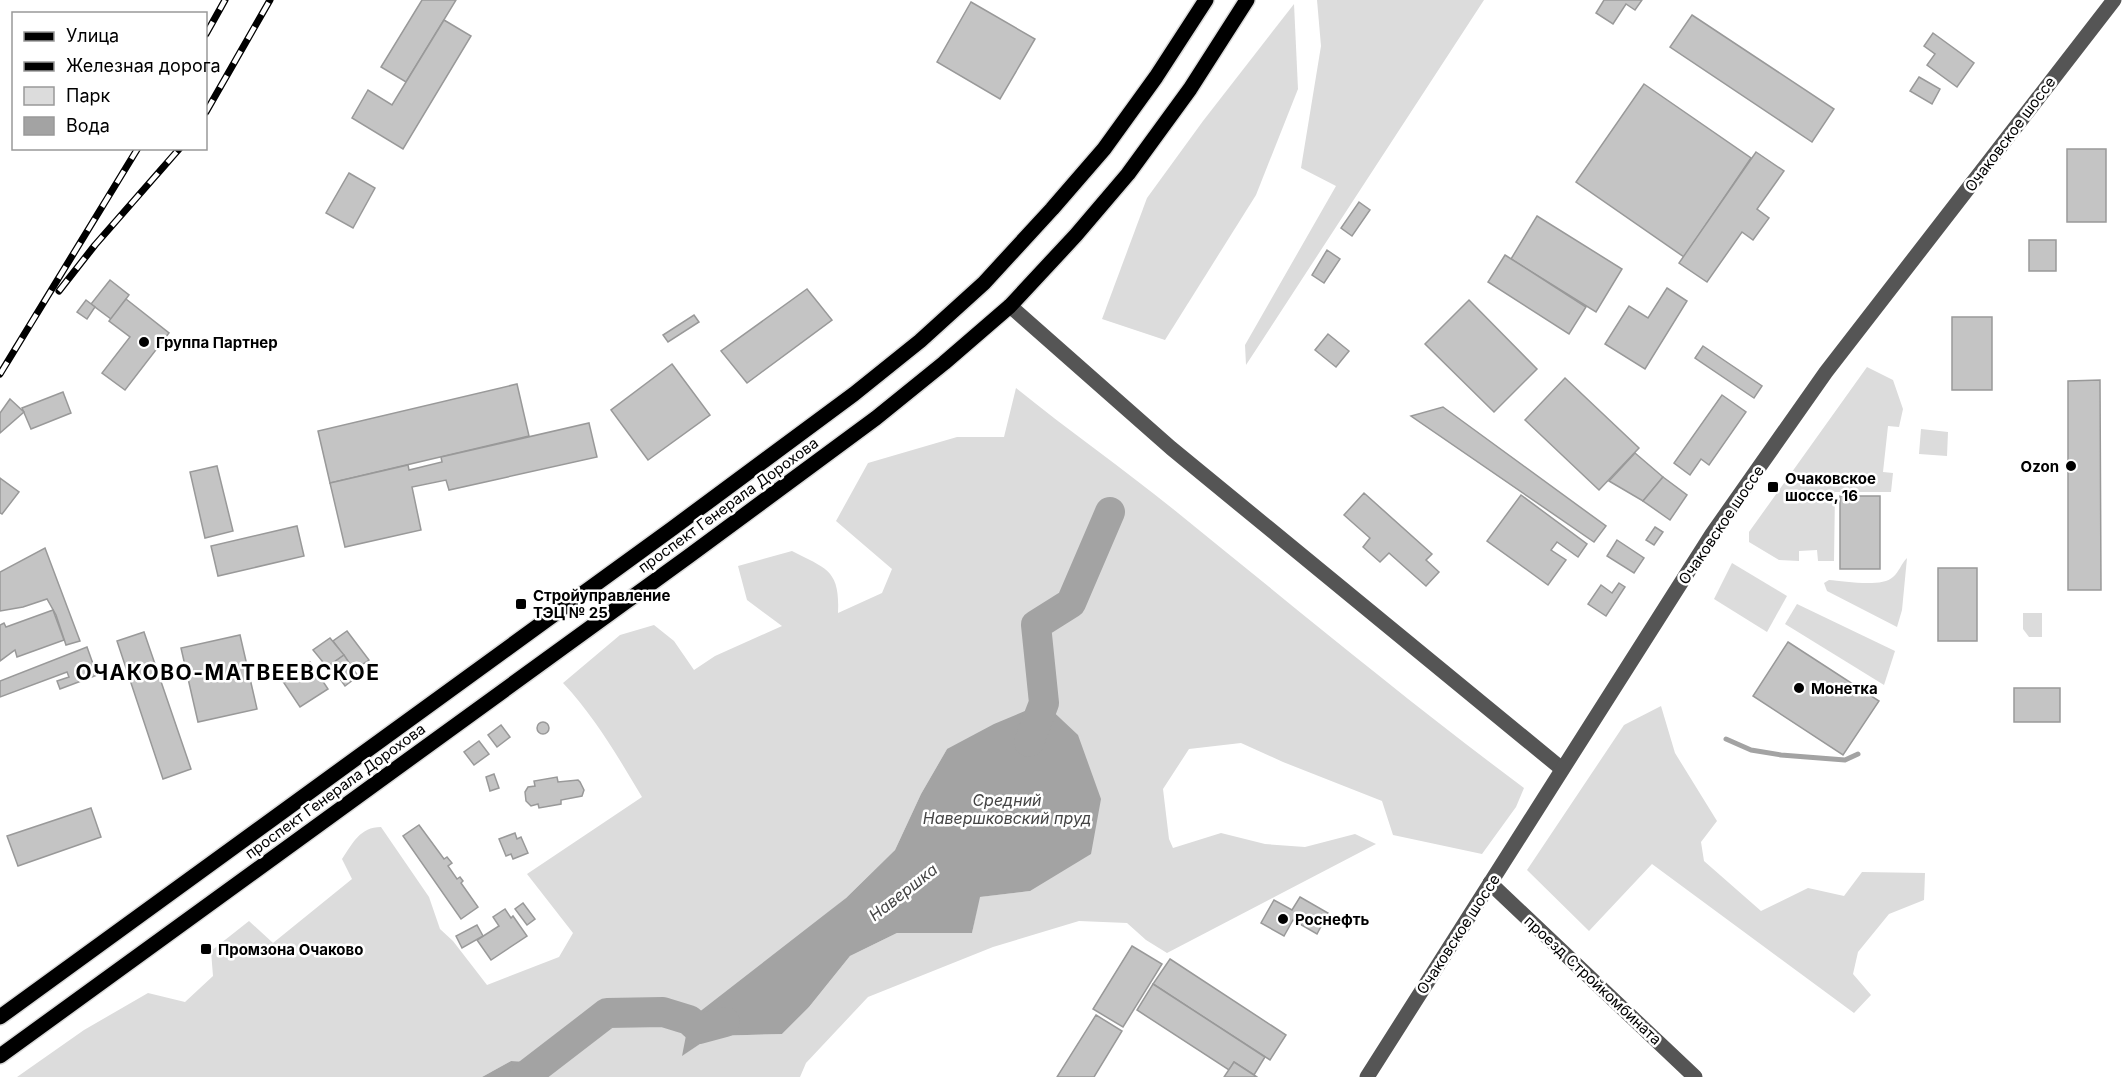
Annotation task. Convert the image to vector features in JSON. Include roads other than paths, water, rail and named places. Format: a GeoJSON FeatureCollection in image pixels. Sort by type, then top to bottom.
{"type":"FeatureCollection","features":[{"type":"Feature","properties":{"kind":"main road","name":"проспект Генерала Дорохова"},"geometry":{"type":"LineString","coordinates":[[0,1017],[682,522],[854,394],[920,341],[984,283],[1104,149],[1206,0]]}},
{"type":"Feature","properties":{"kind":"main road","name":"проспект Генерала Дорохова"},"geometry":{"type":"LineString","coordinates":[[0,1056],[858,432],[944,363],[1010,306],[1076,235],[1128,174],[1190,89],[1247,0]]}},
{"type":"Feature","properties":{"kind":"street","name":"Очаковское шоссе"},"geometry":{"type":"LineString","coordinates":[[1366,1077],[1712,534],[1826,372],[2114,0]]}},
{"type":"Feature","properties":{"kind":"street"},"geometry":{"type":"LineString","coordinates":[[1010,306],[1171,448],[1562,769]]}},
{"type":"Feature","properties":{"kind":"street","name":"проезд Стройкомбината"},"geometry":{"type":"LineString","coordinates":[[1490,884],[1695,1077]]}},
{"type":"Feature","properties":{"kind":"water","name":"Средний Навершковский пруд"},"geometry":{"type":"Polygon","coordinates":[[[1044,703],[1078,735],[1101,799],[1091,854],[1030,891],[980,897],[972,933],[897,933],[850,956],[809,1007],[782,1034],[712,1036],[682,1056],[689,1020],[846,898],[895,850],[921,794],[947,749],[994,724],[1044,703]]]}},
{"type":"Feature","properties":{"kind":"water"},"geometry":{"type":"Polygon","coordinates":[[[511,1061],[529,1062],[535,1077],[482,1077],[511,1061]]]}},
{"type":"Feature","properties":{"kind":"waterway","name":"Навершка"},"geometry":{"type":"LineString","coordinates":[[1029,742],[1044,703],[1036,625],[1071,603],[1110,512]]}},
{"type":"Feature","properties":{"kind":"waterway"},"geometry":{"type":"LineString","coordinates":[[1726,739],[1751,750],[1781,755],[1845,760],[1858,754]]}},
{"type":"Feature","properties":{"kind":"waterway","name":"Навершка"},"geometry":{"type":"LineString","coordinates":[[524,1077],[607,1013],[663,1012],[689,1020],[699,1029],[725,1022]]}},
{"type":"Feature","properties":{"kind":"railway"},"geometry":{"type":"LineString","coordinates":[[207,32],[225,0]]}},
{"type":"Feature","properties":{"kind":"railway"},"geometry":{"type":"LineString","coordinates":[[207,110],[270,0]]}},
{"type":"Feature","properties":{"kind":"railway"},"geometry":{"type":"LineString","coordinates":[[0,374],[137,150]]}},
{"type":"Feature","properties":{"kind":"railway"},"geometry":{"type":"LineString","coordinates":[[59,291],[95,245],[178,150]]}},
{"type":"Feature","properties":{"kind":"place","name":"Группа Партнер"},"geometry":{"type":"Point","coordinates":[144,342]}},
{"type":"Feature","properties":{"kind":"place","name":"Ozon"},"geometry":{"type":"Point","coordinates":[2071,466]}},
{"type":"Feature","properties":{"kind":"place","name":"Очаковское шоссе, 16"},"geometry":{"type":"Point","coordinates":[1773,487]}},
{"type":"Feature","properties":{"kind":"place","name":"Стройуправление ТЭЦ № 25"},"geometry":{"type":"Point","coordinates":[521,604]}},
{"type":"Feature","properties":{"kind":"place","name":"Монетка"},"geometry":{"type":"Point","coordinates":[1799,688]}},
{"type":"Feature","properties":{"kind":"place","name":"Роснефть"},"geometry":{"type":"Point","coordinates":[1283,919]}},
{"type":"Feature","properties":{"kind":"place","name":"Промзона Очаково"},"geometry":{"type":"Point","coordinates":[206,949]}},
{"type":"Feature","properties":{"kind":"district","name":"ОЧАКОВО-МАТВЕЕВСКОЕ"},"geometry":{"type":"Point","coordinates":[228,672]}}]}
